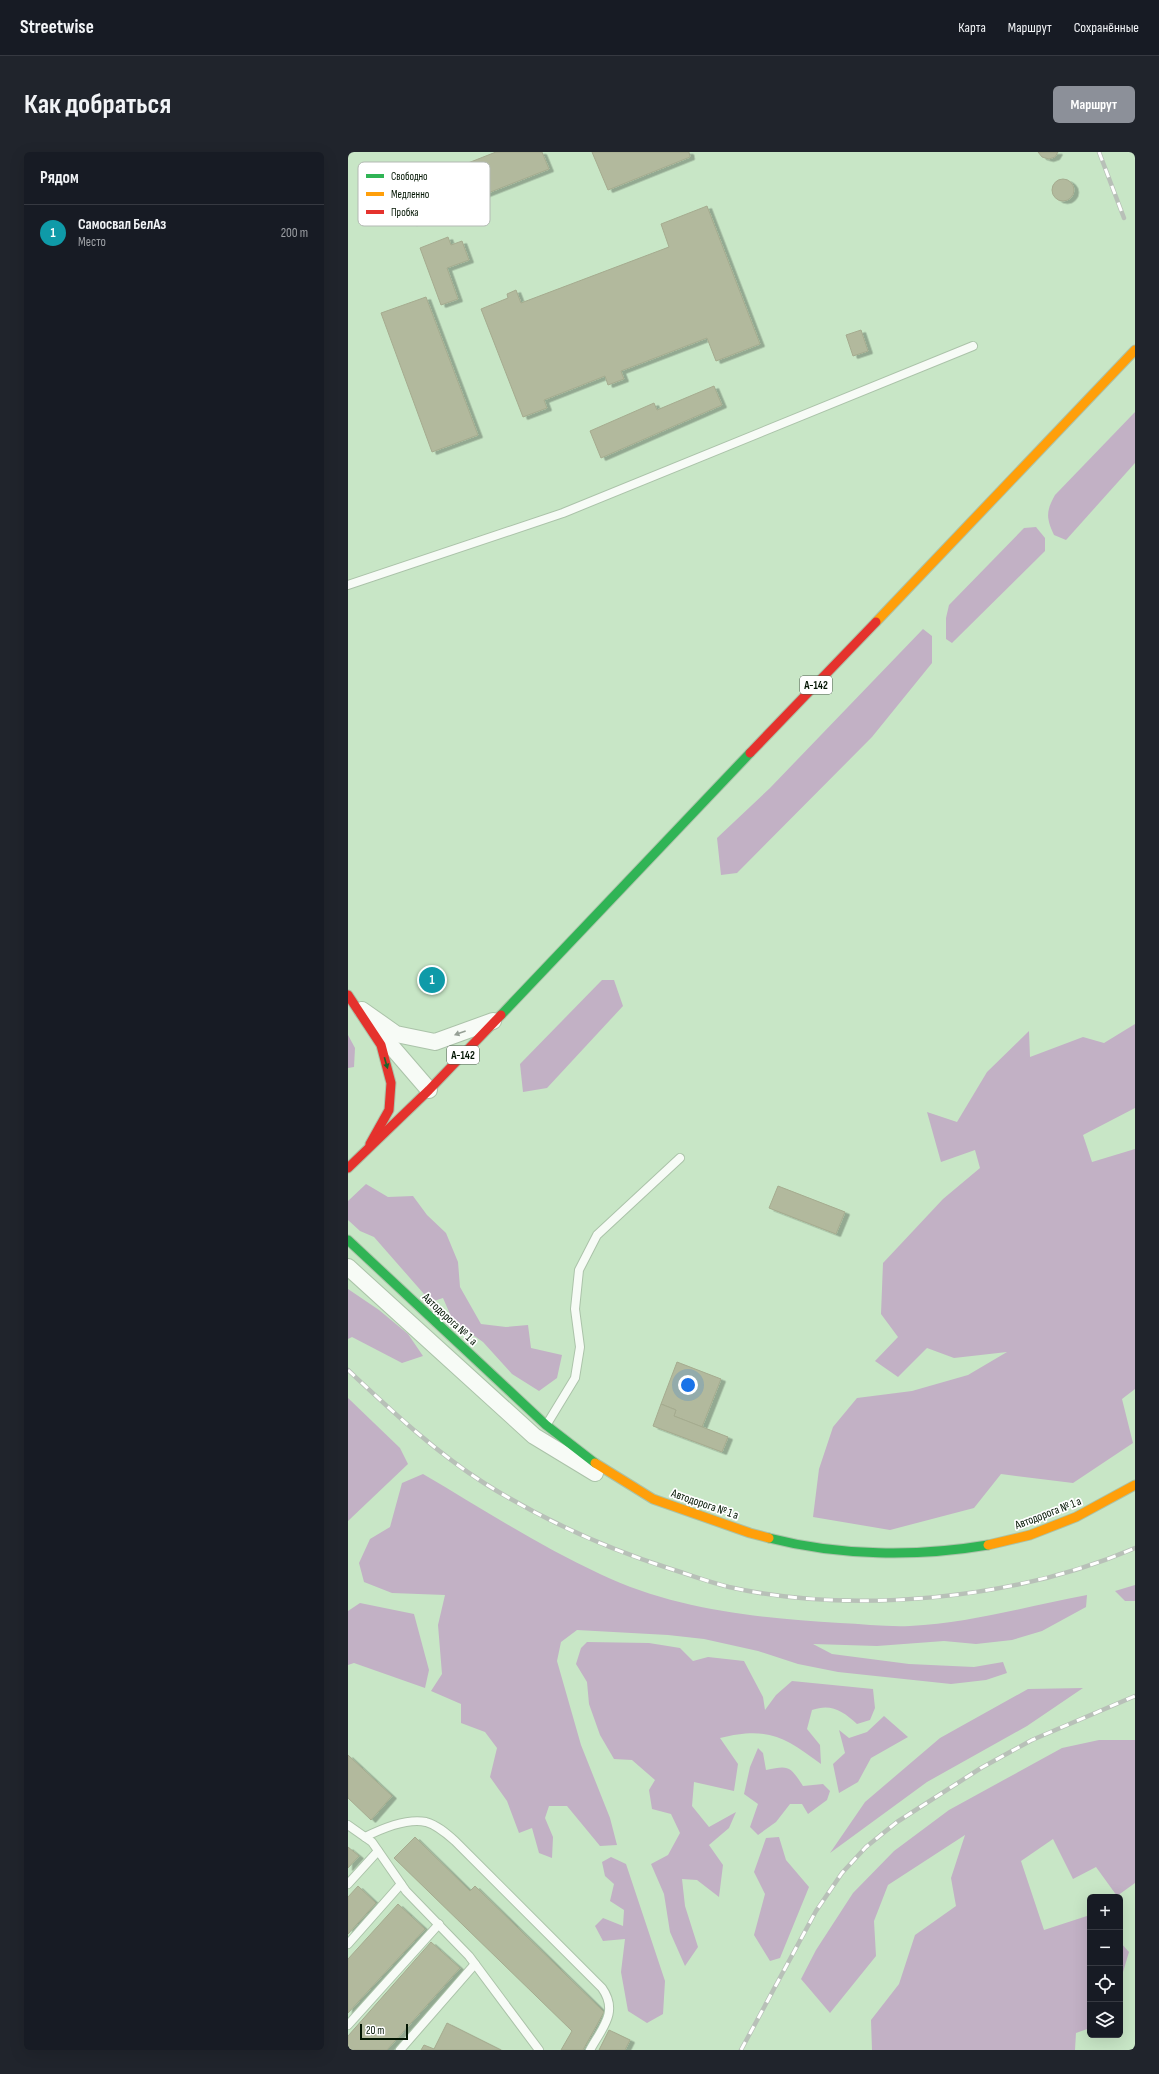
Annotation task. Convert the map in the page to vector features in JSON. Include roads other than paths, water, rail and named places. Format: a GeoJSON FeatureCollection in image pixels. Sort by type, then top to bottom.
{"type":"FeatureCollection","features":[{"type":"Feature","properties":{"kind":"main road","name":"А-142"},"geometry":{"type":"LineString","coordinates":[[348,1168],[429,1090],[1135,350]]}},
{"type":"Feature","properties":{"kind":"main road"},"geometry":{"type":"LineString","coordinates":[[351,1000],[380,1045],[391,1083],[388,1110],[367,1150]]}},
{"type":"Feature","properties":{"kind":"main road","name":"Автодорога № 1 а"},"geometry":{"type":"LineString","coordinates":[[348,1240],[546,1425],[595,1463],[653,1499],[750,1533],[797,1545],[896,1553],[944,1551],[987,1545],[1030,1535],[1076,1517],[1135,1485]]}},
{"type":"Feature","properties":{"kind":"street"},"geometry":{"type":"LineString","coordinates":[[351,1000],[396,1034],[434,1042],[496,1020]]}},
{"type":"Feature","properties":{"kind":"street"},"geometry":{"type":"LineString","coordinates":[[351,1000],[429,1090]]}},
{"type":"Feature","properties":{"kind":"street"},"geometry":{"type":"LineString","coordinates":[[348,1267],[534,1436],[588,1470],[653,1499]]}},
{"type":"Feature","properties":{"kind":"lane"},"geometry":{"type":"LineString","coordinates":[[348,585],[563,513],[973,346]]}},
{"type":"Feature","properties":{"kind":"lane"},"geometry":{"type":"LineString","coordinates":[[546,1425],[575,1378],[580,1347],[575,1309],[578,1270],[597,1235],[680,1158]]}},
{"type":"Feature","properties":{"kind":"lane"},"geometry":{"type":"LineString","coordinates":[[365,1837],[379,1830],[408,1822],[426,1822],[439,1829],[455,1841],[602,1988],[608,1997],[610,2013],[590,2050]]}},
{"type":"Feature","properties":{"kind":"lane"},"geometry":{"type":"LineString","coordinates":[[348,1825],[372,1842],[401,1884],[475,1964],[539,2050]]}},
{"type":"Feature","properties":{"kind":"lane"},"geometry":{"type":"LineString","coordinates":[[348,1884],[378,1851]]}},
{"type":"Feature","properties":{"kind":"lane"},"geometry":{"type":"LineString","coordinates":[[348,1944],[401,1884]]}},
{"type":"Feature","properties":{"kind":"lane"},"geometry":{"type":"LineString","coordinates":[[348,2025],[439,1924]]}},
{"type":"Feature","properties":{"kind":"lane"},"geometry":{"type":"LineString","coordinates":[[400,2050],[475,1964]]}},
{"type":"Feature","properties":{"kind":"railway"},"geometry":{"type":"LineString","coordinates":[[1099,152],[1124,218]]}},
{"type":"Feature","properties":{"kind":"railway"},"geometry":{"type":"LineString","coordinates":[[348,1370],[430,1444],[466,1471],[506,1496],[552,1521],[622,1552],[729,1587],[777,1595],[829,1600],[881,1600],[935,1597],[988,1590],[1039,1580],[1089,1565],[1135,1548]]}},
{"type":"Feature","properties":{"kind":"railway"},"geometry":{"type":"LineString","coordinates":[[741,2050],[816,1911],[842,1873],[866,1847],[897,1822],[981,1768],[1032,1740],[1135,1696]]}},
{"type":"Feature","properties":{"kind":"place","name":"Самосвал БелАз"},"geometry":{"type":"Point","coordinates":[432,980]}}]}
